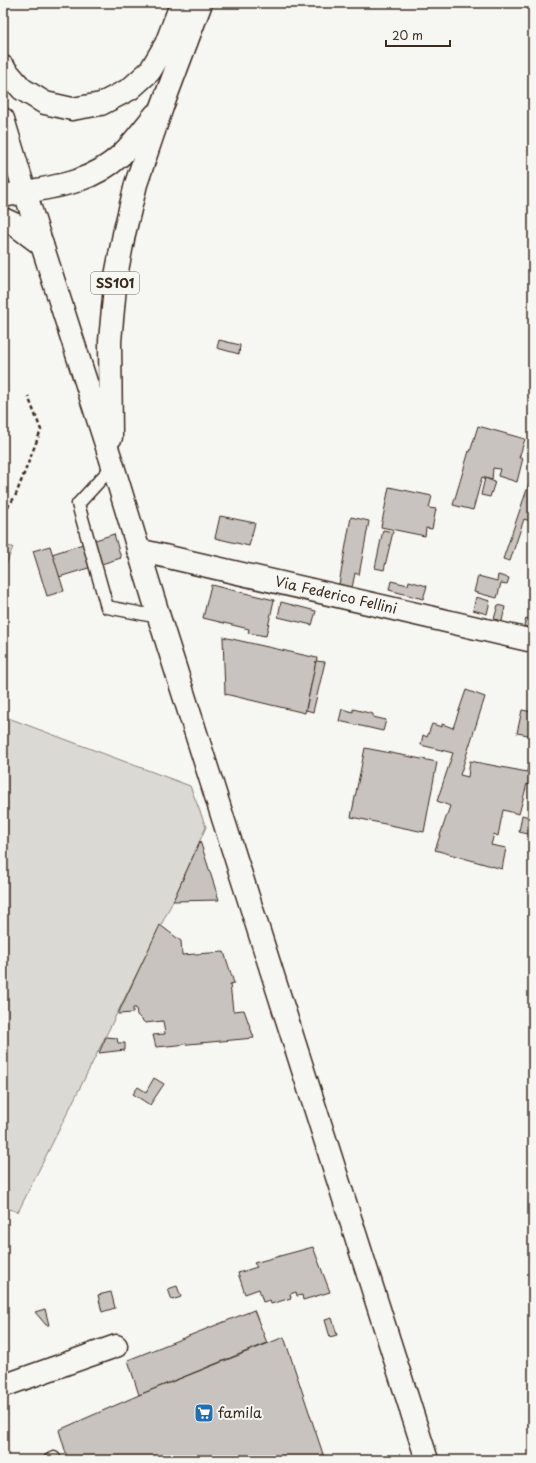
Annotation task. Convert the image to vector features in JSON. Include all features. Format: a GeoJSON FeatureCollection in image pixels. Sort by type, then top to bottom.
{"type":"FeatureCollection","features":[{"type":"Feature","properties":{"kind":"main road"},"geometry":{"type":"LineString","coordinates":[[3,67],[22,89],[45,103],[72,109],[101,104],[130,88],[150,71],[166,44],[179,10],[185,3]]}},
{"type":"Feature","properties":{"kind":"main road","name":"SS101"},"geometry":{"type":"LineString","coordinates":[[113,466],[110,412],[110,341],[116,276],[136,184],[162,107],[201,3]]}},
{"type":"Feature","properties":{"kind":"main road"},"geometry":{"type":"LineString","coordinates":[[3,196],[58,187],[92,176],[121,155],[162,107]]}},
{"type":"Feature","properties":{"kind":"main road"},"geometry":{"type":"LineString","coordinates":[[3,119],[113,466],[159,617],[427,1460]]}},
{"type":"Feature","properties":{"kind":"main road"},"geometry":{"type":"LineString","coordinates":[[3,219],[14,224],[42,245]]}},
{"type":"Feature","properties":{"kind":"main road","name":"Via Federico Fellini"},"geometry":{"type":"LineString","coordinates":[[138,550],[533,641]]}},
{"type":"Feature","properties":{"kind":"main road"},"geometry":{"type":"LineString","coordinates":[[3,1386],[116,1346]]}},
{"type":"Feature","properties":{"kind":"lane"},"geometry":{"type":"LineString","coordinates":[[113,466],[78,504],[107,607],[159,617]]}},
{"type":"Feature","properties":{"kind":"lane"},"geometry":{"type":"LineString","coordinates":[[50,1460],[54,1458],[55,1460]]}},
{"type":"Feature","properties":{"kind":"path"},"geometry":{"type":"LineString","coordinates":[[3,513],[15,497],[41,430],[28,396]]}},
{"type":"Feature","properties":{"kind":"shaded area"},"geometry":{"type":"Polygon","coordinates":[[[3,546],[13,547],[3,572],[3,546]]]}},
{"type":"Feature","properties":{"kind":"shaded area"},"geometry":{"type":"Polygon","coordinates":[[[3,716],[190,786],[206,827],[173,901],[18,1212],[3,1207],[3,716]]]}},
{"type":"Feature","properties":{"kind":"building"},"geometry":{"type":"Polygon","coordinates":[[[219,340],[240,345],[239,354],[217,348],[219,340]]]}},
{"type":"Feature","properties":{"kind":"building"},"geometry":{"type":"Polygon","coordinates":[[[478,426],[525,439],[519,458],[523,458],[517,482],[498,476],[500,469],[493,468],[492,480],[482,477],[473,510],[453,505],[478,426]]]}},
{"type":"Feature","properties":{"kind":"building"},"geometry":{"type":"Polygon","coordinates":[[[533,472],[533,522],[524,519],[510,561],[503,559],[533,472]]]}},
{"type":"Feature","properties":{"kind":"building"},"geometry":{"type":"Polygon","coordinates":[[[485,478],[495,482],[490,497],[481,495],[485,478]]]}},
{"type":"Feature","properties":{"kind":"building"},"geometry":{"type":"Polygon","coordinates":[[[389,487],[432,496],[429,508],[436,509],[432,529],[426,528],[425,536],[381,527],[389,487]]]}},
{"type":"Feature","properties":{"kind":"building"},"geometry":{"type":"Polygon","coordinates":[[[220,516],[255,523],[249,546],[215,538],[220,516]]]}},
{"type":"Feature","properties":{"kind":"building"},"geometry":{"type":"Polygon","coordinates":[[[351,517],[369,521],[359,575],[355,573],[352,588],[339,584],[351,517]]]}},
{"type":"Feature","properties":{"kind":"building"},"geometry":{"type":"Polygon","coordinates":[[[383,530],[393,532],[384,570],[375,568],[383,530]]]}},
{"type":"Feature","properties":{"kind":"building"},"geometry":{"type":"Polygon","coordinates":[[[114,534],[121,558],[59,577],[52,554],[114,534]]]}},
{"type":"Feature","properties":{"kind":"building"},"geometry":{"type":"Polygon","coordinates":[[[50,546],[64,591],[47,596],[33,551],[50,546]]]}},
{"type":"Feature","properties":{"kind":"building"},"geometry":{"type":"Polygon","coordinates":[[[498,575],[509,578],[507,584],[501,583],[497,598],[474,592],[478,576],[497,581],[498,575]]]}},
{"type":"Feature","properties":{"kind":"building"},"geometry":{"type":"Polygon","coordinates":[[[391,581],[408,585],[409,581],[427,586],[423,599],[389,590],[391,581]]]}},
{"type":"Feature","properties":{"kind":"building"},"geometry":{"type":"Polygon","coordinates":[[[211,585],[274,600],[266,636],[248,633],[249,629],[203,618],[211,585]]]}},
{"type":"Feature","properties":{"kind":"building"},"geometry":{"type":"Polygon","coordinates":[[[476,597],[490,601],[487,614],[473,610],[476,597]]]}},
{"type":"Feature","properties":{"kind":"building"},"geometry":{"type":"Polygon","coordinates":[[[281,602],[316,611],[312,625],[278,617],[281,602]]]}},
{"type":"Feature","properties":{"kind":"building"},"geometry":{"type":"Polygon","coordinates":[[[498,605],[505,607],[502,621],[494,619],[498,605]]]}},
{"type":"Feature","properties":{"kind":"building"},"geometry":{"type":"Polygon","coordinates":[[[526,618],[533,620],[533,629],[524,626],[526,618]]]}},
{"type":"Feature","properties":{"kind":"building"},"geometry":{"type":"Polygon","coordinates":[[[223,637],[317,658],[305,713],[225,694],[223,637]]]}},
{"type":"Feature","properties":{"kind":"building"},"geometry":{"type":"Polygon","coordinates":[[[316,661],[325,662],[313,712],[306,710],[316,661]]]}},
{"type":"Feature","properties":{"kind":"building"},"geometry":{"type":"Polygon","coordinates":[[[466,690],[485,697],[460,775],[468,777],[470,761],[527,772],[528,765],[533,766],[533,786],[527,784],[519,814],[503,810],[498,836],[494,834],[491,845],[506,848],[502,869],[435,850],[450,806],[437,801],[453,753],[421,745],[423,735],[427,737],[432,724],[442,727],[442,724],[453,728],[466,690]]]}},
{"type":"Feature","properties":{"kind":"building"},"geometry":{"type":"Polygon","coordinates":[[[342,709],[353,712],[353,709],[373,714],[373,717],[386,720],[383,731],[339,721],[342,709]]]}},
{"type":"Feature","properties":{"kind":"building"},"geometry":{"type":"Polygon","coordinates":[[[522,710],[533,712],[533,736],[517,733],[522,710]]]}},
{"type":"Feature","properties":{"kind":"building"},"geometry":{"type":"Polygon","coordinates":[[[365,748],[437,762],[424,832],[351,817],[365,748]]]}},
{"type":"Feature","properties":{"kind":"building"},"geometry":{"type":"Polygon","coordinates":[[[522,815],[533,818],[533,835],[519,832],[522,815]]]}},
{"type":"Feature","properties":{"kind":"building"},"geometry":{"type":"Polygon","coordinates":[[[200,841],[219,900],[173,901],[200,841]]]}},
{"type":"Feature","properties":{"kind":"building"},"geometry":{"type":"Polygon","coordinates":[[[160,925],[181,941],[182,955],[224,952],[234,983],[230,984],[233,1011],[244,1010],[254,1038],[156,1047],[153,1035],[165,1034],[163,1021],[145,1023],[137,1015],[136,1008],[133,1008],[133,1013],[118,1014],[160,925]]]}},
{"type":"Feature","properties":{"kind":"building"},"geometry":{"type":"Polygon","coordinates":[[[106,1037],[117,1038],[118,1043],[125,1043],[125,1050],[99,1053],[106,1037]]]}},
{"type":"Feature","properties":{"kind":"building"},"geometry":{"type":"Polygon","coordinates":[[[154,1078],[164,1084],[150,1105],[133,1094],[138,1087],[146,1092],[154,1078]]]}},
{"type":"Feature","properties":{"kind":"building"},"geometry":{"type":"Polygon","coordinates":[[[313,1247],[330,1292],[303,1300],[302,1295],[297,1296],[296,1292],[290,1294],[291,1298],[271,1304],[270,1300],[263,1302],[259,1289],[245,1294],[238,1273],[257,1267],[254,1263],[313,1247]]]}},
{"type":"Feature","properties":{"kind":"building"},"geometry":{"type":"Polygon","coordinates":[[[177,1286],[181,1297],[172,1300],[168,1289],[177,1286]]]}},
{"type":"Feature","properties":{"kind":"building"},"geometry":{"type":"Polygon","coordinates":[[[111,1292],[115,1308],[102,1312],[98,1295],[111,1292]]]}},
{"type":"Feature","properties":{"kind":"building"},"geometry":{"type":"Polygon","coordinates":[[[45,1309],[49,1325],[46,1325],[35,1312],[45,1309]]]}},
{"type":"Feature","properties":{"kind":"building"},"geometry":{"type":"Polygon","coordinates":[[[254,1310],[267,1343],[139,1395],[128,1360],[254,1310]]]}},
{"type":"Feature","properties":{"kind":"building"},"geometry":{"type":"Polygon","coordinates":[[[332,1318],[337,1335],[330,1337],[325,1320],[332,1318]]]}},
{"type":"Feature","properties":{"kind":"building","name":"famila"},"geometry":{"type":"Polygon","coordinates":[[[284,1337],[325,1460],[68,1460],[59,1430],[139,1395],[284,1337]]]}},
{"type":"Feature","properties":{"kind":"place","name":"famila"},"geometry":{"type":"Point","coordinates":[204,1413]}}]}
